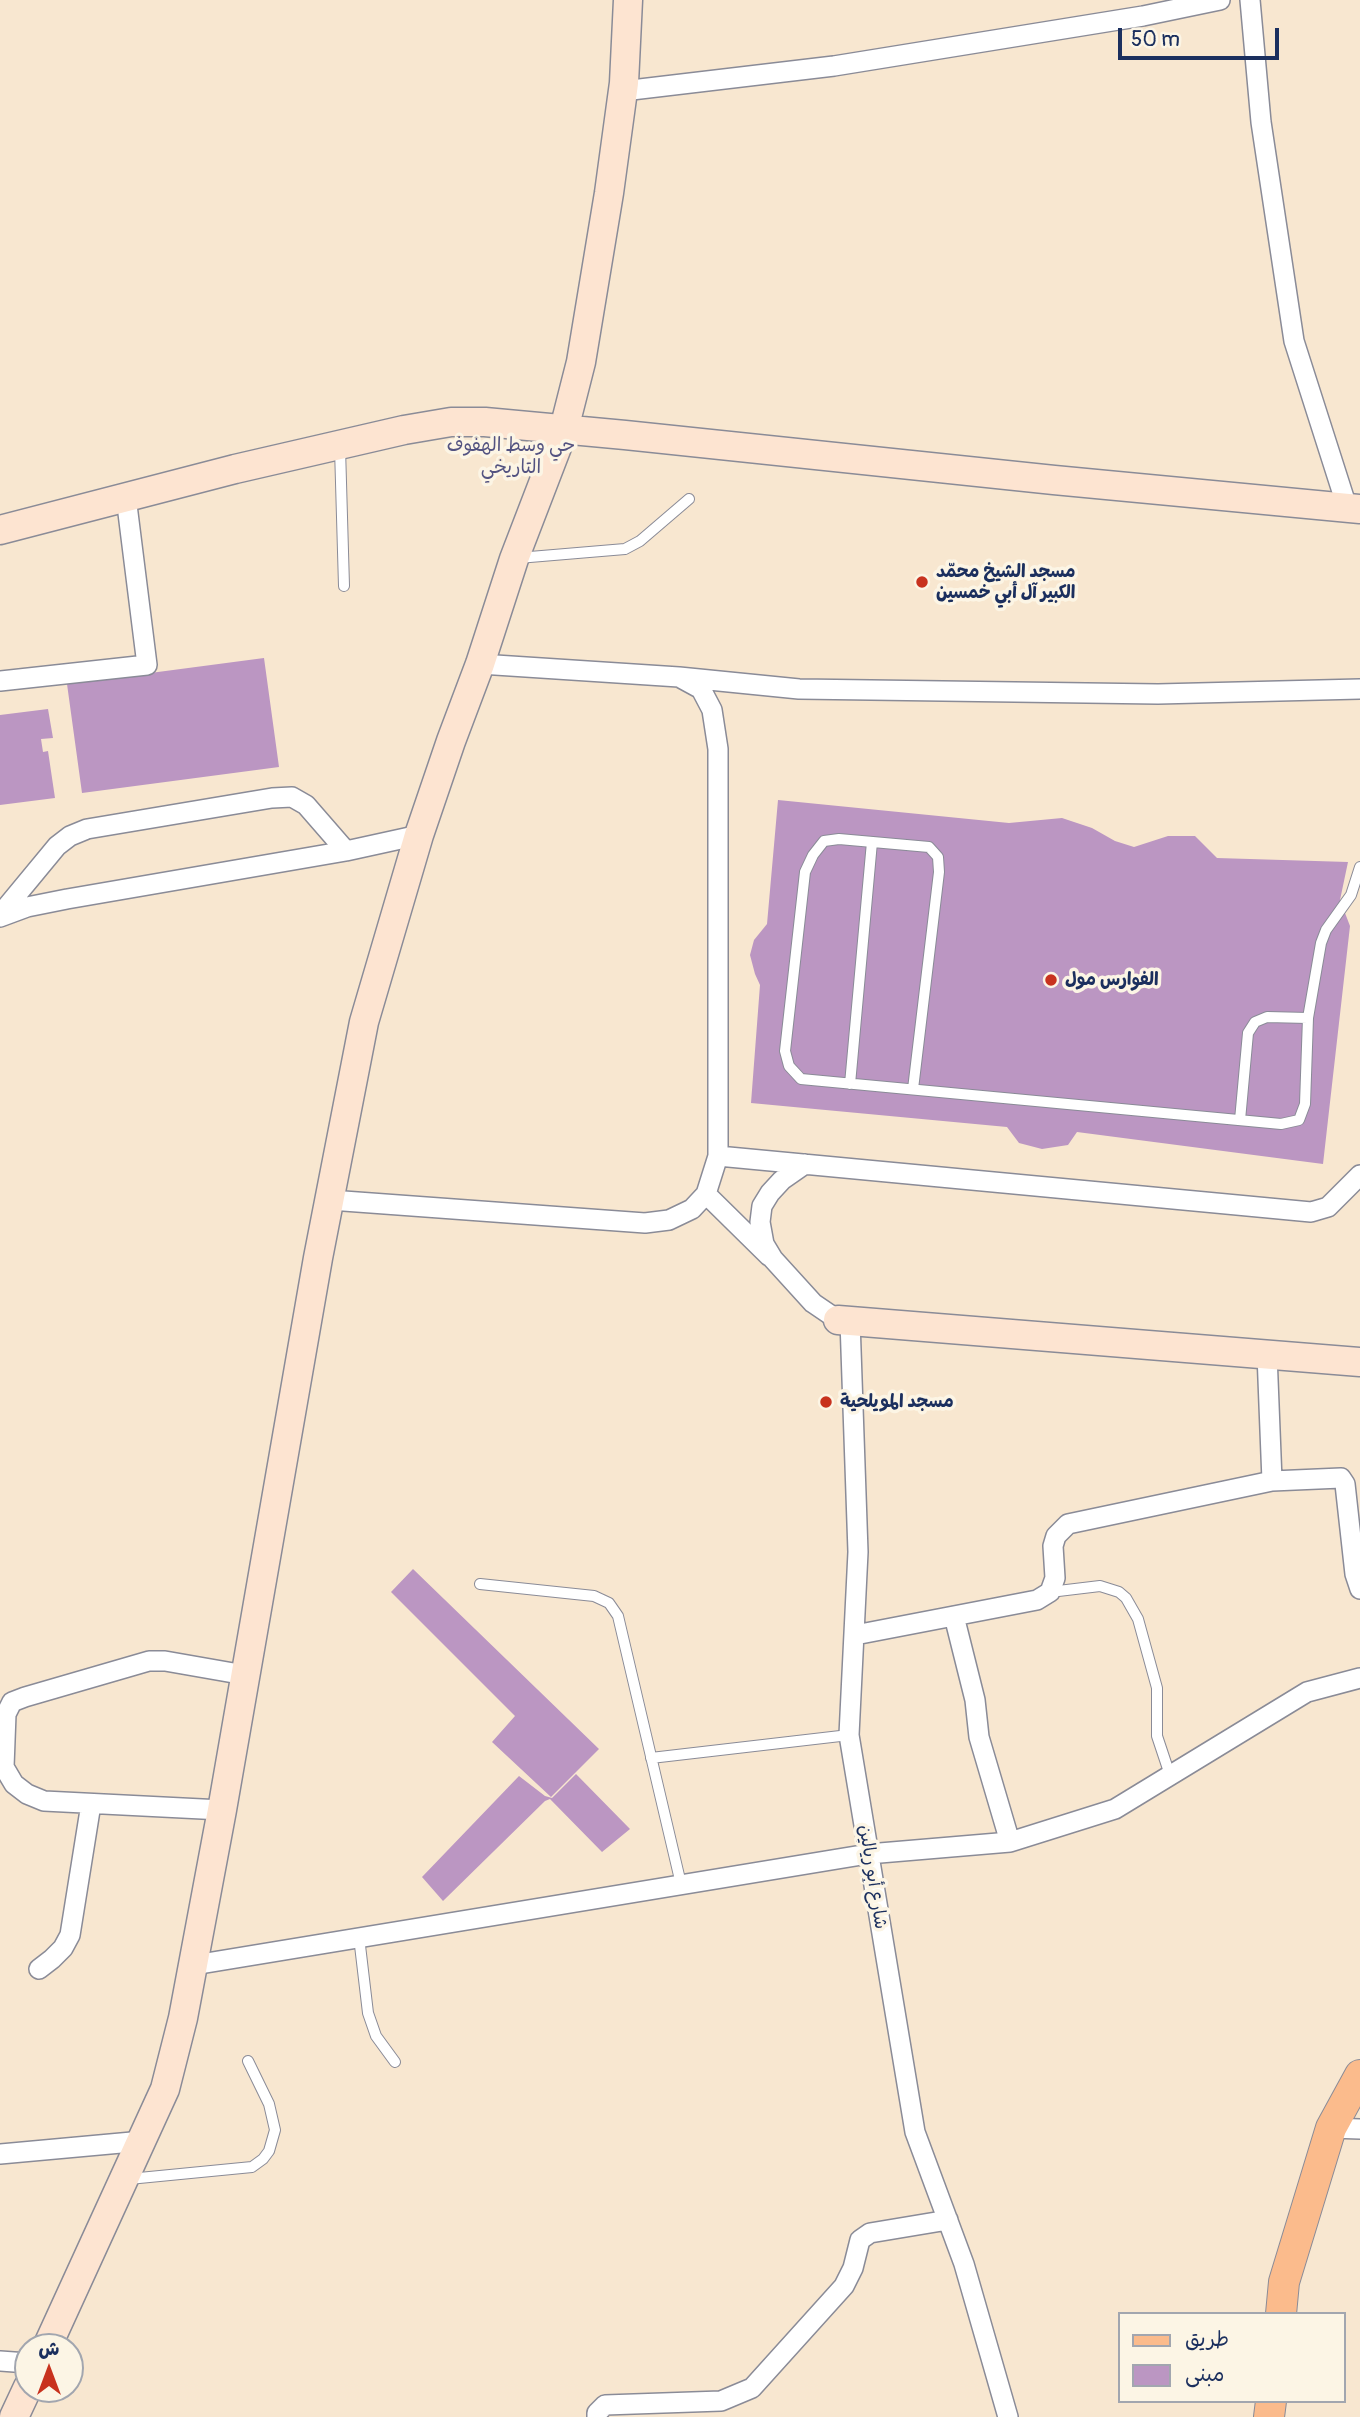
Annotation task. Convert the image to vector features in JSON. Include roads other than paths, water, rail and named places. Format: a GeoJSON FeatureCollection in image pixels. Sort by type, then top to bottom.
{"type":"FeatureCollection","features":[{"type":"Feature","properties":{"kind":"main road"},"geometry":{"type":"LineString","coordinates":[[1281,2312],[1284,2282],[1345,2128],[1360,2074]]}},
{"type":"Feature","properties":{"kind":"street"},"geometry":{"type":"LineString","coordinates":[[54,2333],[165,2089],[183,2018],[364,1022],[419,835],[514,559],[564,429],[583,349],[609,193],[623,91],[628,0]]}},
{"type":"Feature","properties":{"kind":"street"},"geometry":{"type":"LineString","coordinates":[[623,91],[834,66],[1143,16],[1220,0]]}},
{"type":"Feature","properties":{"kind":"street"},"geometry":{"type":"LineString","coordinates":[[0,530],[340,444],[451,422],[485,422],[564,429],[1354,508],[1294,341],[1261,122],[1251,0]]}},
{"type":"Feature","properties":{"kind":"street"},"geometry":{"type":"LineString","coordinates":[[0,681],[147,665],[126,497]]}},
{"type":"Feature","properties":{"kind":"street"},"geometry":{"type":"LineString","coordinates":[[480,664],[827,690],[1158,694],[1360,689]]}},
{"type":"Feature","properties":{"kind":"street"},"geometry":{"type":"LineString","coordinates":[[330,1200],[645,1223],[669,1220],[692,1209],[706,1194],[718,1156],[718,749],[712,710],[701,689],[679,677]]}},
{"type":"Feature","properties":{"kind":"street"},"geometry":{"type":"LineString","coordinates":[[0,916],[57,846],[70,836],[87,829],[272,797],[292,797],[306,805],[346,851]]}},
{"type":"Feature","properties":{"kind":"street"},"geometry":{"type":"LineString","coordinates":[[0,916],[67,899],[346,851],[419,835]]}},
{"type":"Feature","properties":{"kind":"street"},"geometry":{"type":"LineString","coordinates":[[718,1156],[1311,1212],[1328,1207],[1360,1175]]}},
{"type":"Feature","properties":{"kind":"street"},"geometry":{"type":"LineString","coordinates":[[773,1259],[764,1244],[760,1222],[762,1206],[782,1180],[805,1164]]}},
{"type":"Feature","properties":{"kind":"street"},"geometry":{"type":"LineString","coordinates":[[706,1194],[773,1259],[813,1303],[844,1320],[1360,1362]]}},
{"type":"Feature","properties":{"kind":"street","name":"شارع أبو ريالين"},"geometry":{"type":"LineString","coordinates":[[844,1320],[858,1552],[849,1735],[915,2132],[964,2264],[1008,2417]]}},
{"type":"Feature","properties":{"kind":"street"},"geometry":{"type":"LineString","coordinates":[[1267,1354],[1272,1481]]}},
{"type":"Feature","properties":{"kind":"street"},"geometry":{"type":"LineString","coordinates":[[855,1635],[1037,1600],[1050,1592],[1055,1578],[1056,1536],[1068,1524],[1272,1481],[1341,1478],[1345,1484],[1355,1574],[1360,1589]]}},
{"type":"Feature","properties":{"kind":"street"},"geometry":{"type":"LineString","coordinates":[[954,1616],[975,1700],[979,1737],[1010,1842]]}},
{"type":"Feature","properties":{"kind":"street"},"geometry":{"type":"LineString","coordinates":[[222,1810],[44,1801],[27,1794],[14,1784],[5,1767],[6,1714],[12,1702],[149,1661],[165,1661],[245,1675]]}},
{"type":"Feature","properties":{"kind":"street"},"geometry":{"type":"LineString","coordinates":[[194,1965],[868,1854],[1010,1842],[1115,1809],[1307,1692],[1360,1678]]}},
{"type":"Feature","properties":{"kind":"street"},"geometry":{"type":"LineString","coordinates":[[39,1969],[58,1954],[70,1935],[91,1804]]}},
{"type":"Feature","properties":{"kind":"street"},"geometry":{"type":"LineString","coordinates":[[0,2154],[143,2141]]}},
{"type":"Feature","properties":{"kind":"street"},"geometry":{"type":"LineString","coordinates":[[597,2417],[597,2413],[605,2405],[690,2409],[721,2401],[752,2388],[844,2286],[853,2268],[860,2240],[870,2233],[948,2220]]}},
{"type":"Feature","properties":{"kind":"lane"},"geometry":{"type":"LineString","coordinates":[[340,444],[345,586]]}},
{"type":"Feature","properties":{"kind":"lane"},"geometry":{"type":"LineString","coordinates":[[514,559],[625,549],[640,541],[689,499]]}},
{"type":"Feature","properties":{"kind":"lane"},"geometry":{"type":"LineString","coordinates":[[913,1089],[939,872],[938,857],[929,847],[839,839],[824,841],[805,872],[785,1051],[789,1066],[801,1079],[1281,1124],[1299,1120],[1305,1104],[1308,1018],[1324,936],[1351,895],[1360,867]]}},
{"type":"Feature","properties":{"kind":"lane"},"geometry":{"type":"LineString","coordinates":[[850,1084],[872,842]]}},
{"type":"Feature","properties":{"kind":"lane"},"geometry":{"type":"LineString","coordinates":[[1240,1120],[1248,1033],[1255,1022],[1267,1017],[1308,1018]]}},
{"type":"Feature","properties":{"kind":"lane"},"geometry":{"type":"LineString","coordinates":[[480,1584],[594,1596],[609,1603],[618,1616],[681,1884]]}},
{"type":"Feature","properties":{"kind":"lane"},"geometry":{"type":"LineString","coordinates":[[1050,1592],[1100,1587],[1119,1592],[1126,1598],[1138,1619],[1157,1688],[1157,1736],[1170,1775]]}},
{"type":"Feature","properties":{"kind":"lane"},"geometry":{"type":"LineString","coordinates":[[651,1758],[849,1735]]}},
{"type":"Feature","properties":{"kind":"lane"},"geometry":{"type":"LineString","coordinates":[[359,1936],[368,2013],[376,2036],[395,2062]]}},
{"type":"Feature","properties":{"kind":"lane"},"geometry":{"type":"LineString","coordinates":[[125,2179],[252,2167],[264,2160],[275,2130],[269,2104],[248,2061]]}},
{"type":"Feature","properties":{"kind":"place","name":"مسجد الشيخ محمّد الكبير آل أبي خمسين"},"geometry":{"type":"Point","coordinates":[922,582]}},
{"type":"Feature","properties":{"kind":"place","name":"الفوارس مول"},"geometry":{"type":"Point","coordinates":[1051,980]}},
{"type":"Feature","properties":{"kind":"place","name":"مسجد المويلحية"},"geometry":{"type":"Point","coordinates":[826,1402]}},
{"type":"Feature","properties":{"kind":"district","name":"حي وسط الهفوف التاريخي"},"geometry":{"type":"Point","coordinates":[511,457]}}]}
